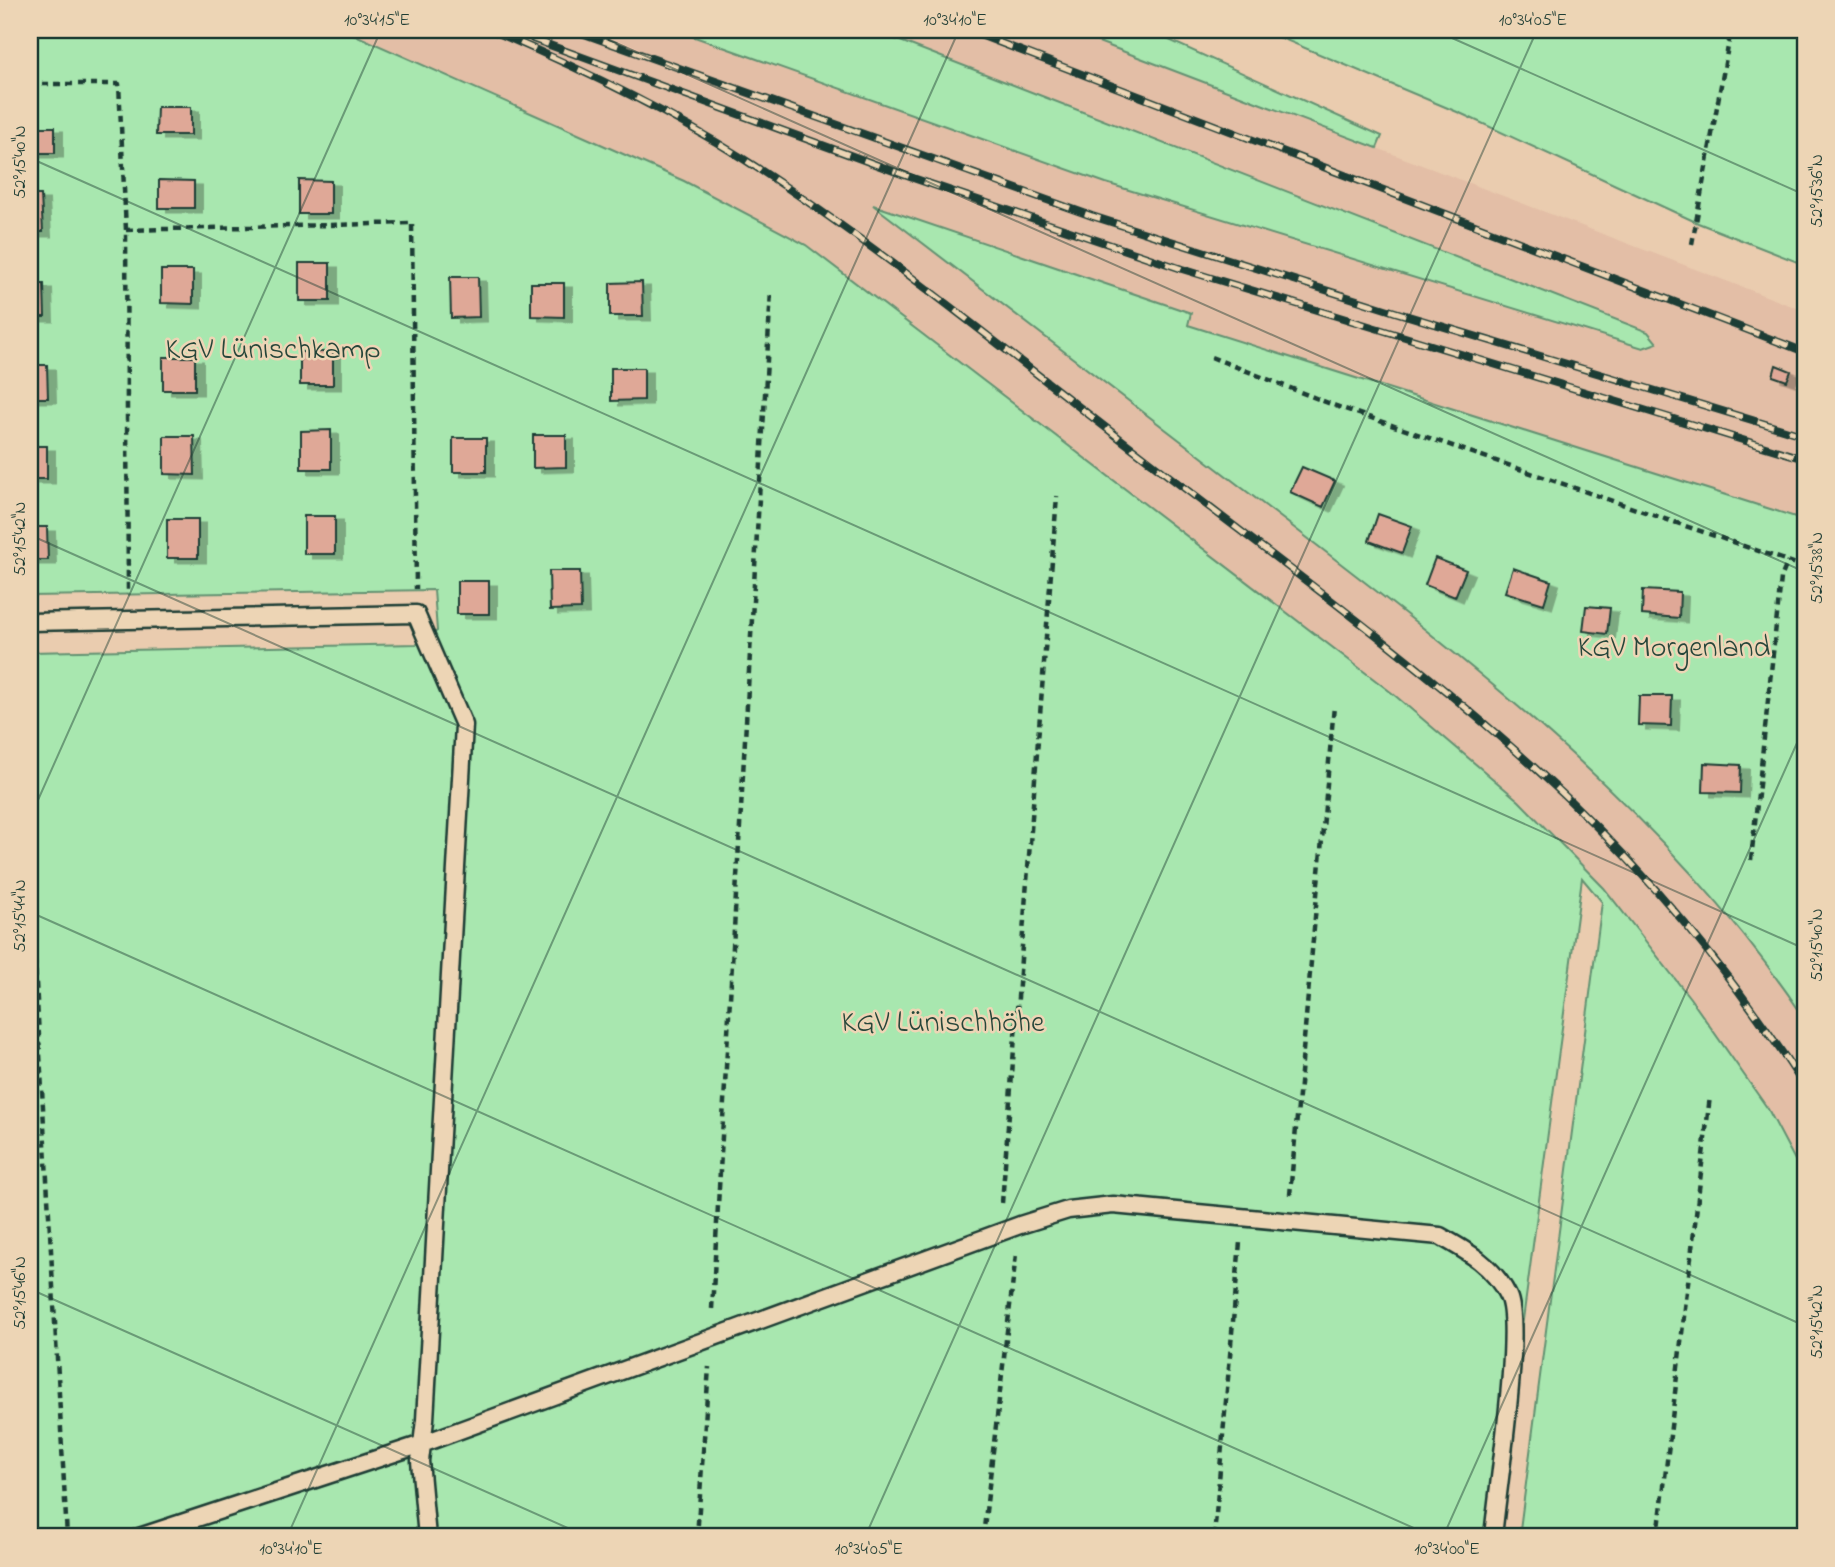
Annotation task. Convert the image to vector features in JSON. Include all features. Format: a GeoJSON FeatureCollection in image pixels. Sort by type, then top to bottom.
{"type":"FeatureCollection","features":[{"type":"Feature","properties":{"kind":"lane"},"geometry":{"type":"LineString","coordinates":[[30,622],[416,614],[464,725],[420,1461],[427,1537]]}},
{"type":"Feature","properties":{"kind":"lane"},"geometry":{"type":"LineString","coordinates":[[139,1537],[422,1444],[711,1337],[999,1235],[1020,1225],[1068,1210],[1112,1205],[1440,1236],[1474,1255],[1495,1275],[1509,1298],[1513,1336],[1493,1537]]}},
{"type":"Feature","properties":{"kind":"path"},"geometry":{"type":"LineString","coordinates":[[1692,244],[1731,30]]}},
{"type":"Feature","properties":{"kind":"path"},"geometry":{"type":"LineString","coordinates":[[30,84],[119,84],[126,230],[128,620]]}},
{"type":"Feature","properties":{"kind":"path"},"geometry":{"type":"LineString","coordinates":[[126,230],[412,223],[416,614]]}},
{"type":"Feature","properties":{"kind":"path"},"geometry":{"type":"LineString","coordinates":[[697,1537],[711,1337],[771,291]]}},
{"type":"Feature","properties":{"kind":"path"},"geometry":{"type":"LineString","coordinates":[[1211,357],[1336,406],[1805,567]]}},
{"type":"Feature","properties":{"kind":"path"},"geometry":{"type":"LineString","coordinates":[[999,1235],[1057,496]]}},
{"type":"Feature","properties":{"kind":"path"},"geometry":{"type":"LineString","coordinates":[[1751,860],[1781,578],[1788,561]]}},
{"type":"Feature","properties":{"kind":"path"},"geometry":{"type":"LineString","coordinates":[[1287,1223],[1334,706]]}},
{"type":"Feature","properties":{"kind":"path"},"geometry":{"type":"LineString","coordinates":[[30,875],[67,1537]]}},
{"type":"Feature","properties":{"kind":"path"},"geometry":{"type":"LineString","coordinates":[[1658,1537],[1710,1096]]}},
{"type":"Feature","properties":{"kind":"path"},"geometry":{"type":"LineString","coordinates":[[1214,1537],[1242,1219]]}},
{"type":"Feature","properties":{"kind":"path"},"geometry":{"type":"LineString","coordinates":[[983,1537],[1020,1225]]}},
{"type":"Feature","properties":{"kind":"shaded area"},"geometry":{"type":"Polygon","coordinates":[[[344,30],[675,30],[1106,183],[1643,348],[1656,343],[1648,332],[872,30],[1067,30],[1805,311],[1805,520],[1188,325],[1191,312],[875,206],[1436,637],[1557,739],[1674,853],[1775,973],[1805,1019],[1805,1179],[1768,1109],[1690,998],[1604,888],[1519,801],[1392,693],[900,315],[684,181],[344,30]]]}},
{"type":"Feature","properties":{"kind":"green space","name":"KGV Lünischhöhe"},"geometry":{"type":"Polygon","coordinates":[[[30,30],[344,30],[684,181],[806,245],[1392,693],[1519,801],[1604,888],[1690,998],[1768,1109],[1805,1179],[1805,1537],[1519,1537],[1602,902],[1582,878],[1494,1537],[30,1537],[30,652],[417,644],[437,631],[434,590],[30,596],[30,30]]]}},
{"type":"Feature","properties":{"kind":"green space"},"geometry":{"type":"Polygon","coordinates":[[[675,30],[872,30],[1648,332],[1657,343],[1643,348],[1106,183],[675,30]]]}},
{"type":"Feature","properties":{"kind":"green space"},"geometry":{"type":"Polygon","coordinates":[[[1067,30],[1147,30],[1382,136],[1377,148],[1067,30]]]}},
{"type":"Feature","properties":{"kind":"green space"},"geometry":{"type":"Polygon","coordinates":[[[1262,30],[1805,30],[1805,265],[1698,223],[1462,114],[1262,30]]]}},
{"type":"Feature","properties":{"kind":"green space","name":"KGV Morgenland"},"geometry":{"type":"Polygon","coordinates":[[[873,205],[1191,313],[1188,325],[1805,520],[1805,1019],[1752,946],[1694,876],[1632,811],[1566,748],[1356,575],[873,205]]]}},
{"type":"Feature","properties":{"kind":"building"},"geometry":{"type":"Polygon","coordinates":[[[157,107],[191,107],[191,135],[156,135],[157,107]]]}},
{"type":"Feature","properties":{"kind":"building"},"geometry":{"type":"Polygon","coordinates":[[[30,127],[55,127],[55,153],[30,153],[30,127]]]}},
{"type":"Feature","properties":{"kind":"building"},"geometry":{"type":"Polygon","coordinates":[[[159,180],[194,181],[194,208],[159,208],[159,180]]]}},
{"type":"Feature","properties":{"kind":"building"},"geometry":{"type":"Polygon","coordinates":[[[299,180],[331,181],[331,214],[299,214],[299,180]]]}},
{"type":"Feature","properties":{"kind":"building"},"geometry":{"type":"Polygon","coordinates":[[[30,195],[41,195],[43,232],[30,232],[30,195]]]}},
{"type":"Feature","properties":{"kind":"building"},"geometry":{"type":"Polygon","coordinates":[[[299,263],[330,263],[330,301],[299,301],[299,263]]]}},
{"type":"Feature","properties":{"kind":"building"},"geometry":{"type":"Polygon","coordinates":[[[161,270],[193,270],[193,304],[161,303],[161,270]]]}},
{"type":"Feature","properties":{"kind":"building"},"geometry":{"type":"Polygon","coordinates":[[[450,277],[478,277],[479,317],[451,318],[450,277]]]}},
{"type":"Feature","properties":{"kind":"building"},"geometry":{"type":"Polygon","coordinates":[[[642,282],[643,316],[610,316],[610,283],[642,282]]]}},
{"type":"Feature","properties":{"kind":"building"},"geometry":{"type":"Polygon","coordinates":[[[531,283],[564,283],[564,317],[531,316],[531,283]]]}},
{"type":"Feature","properties":{"kind":"building"},"geometry":{"type":"Polygon","coordinates":[[[30,284],[44,284],[45,317],[30,317],[30,284]]]}},
{"type":"Feature","properties":{"kind":"building"},"geometry":{"type":"Polygon","coordinates":[[[300,352],[333,352],[333,385],[300,385],[300,352]]]}},
{"type":"Feature","properties":{"kind":"building"},"geometry":{"type":"Polygon","coordinates":[[[163,357],[195,357],[195,390],[163,390],[163,357]]]}},
{"type":"Feature","properties":{"kind":"building"},"geometry":{"type":"Polygon","coordinates":[[[30,365],[47,365],[48,398],[30,398],[30,365]]]}},
{"type":"Feature","properties":{"kind":"building"},"geometry":{"type":"Polygon","coordinates":[[[1776,365],[1791,371],[1787,381],[1773,376],[1776,365]]]}},
{"type":"Feature","properties":{"kind":"building"},"geometry":{"type":"Polygon","coordinates":[[[611,368],[644,368],[644,400],[611,401],[611,368]]]}},
{"type":"Feature","properties":{"kind":"building"},"geometry":{"type":"Polygon","coordinates":[[[331,430],[331,469],[301,469],[301,431],[331,430]]]}},
{"type":"Feature","properties":{"kind":"building"},"geometry":{"type":"Polygon","coordinates":[[[533,435],[566,435],[566,467],[533,468],[533,435]]]}},
{"type":"Feature","properties":{"kind":"building"},"geometry":{"type":"Polygon","coordinates":[[[164,436],[194,436],[195,475],[164,474],[164,436]]]}},
{"type":"Feature","properties":{"kind":"building"},"geometry":{"type":"Polygon","coordinates":[[[453,438],[486,438],[486,472],[453,472],[453,438]]]}},
{"type":"Feature","properties":{"kind":"building"},"geometry":{"type":"Polygon","coordinates":[[[30,446],[47,446],[47,479],[30,479],[30,446]]]}},
{"type":"Feature","properties":{"kind":"building"},"geometry":{"type":"Polygon","coordinates":[[[1302,467],[1335,481],[1323,507],[1290,492],[1302,467]]]}},
{"type":"Feature","properties":{"kind":"building"},"geometry":{"type":"Polygon","coordinates":[[[1378,514],[1412,526],[1402,553],[1369,541],[1378,514]]]}},
{"type":"Feature","properties":{"kind":"building"},"geometry":{"type":"Polygon","coordinates":[[[304,516],[335,516],[335,554],[304,554],[304,516]]]}},
{"type":"Feature","properties":{"kind":"building"},"geometry":{"type":"Polygon","coordinates":[[[167,519],[198,519],[198,558],[167,558],[167,519]]]}},
{"type":"Feature","properties":{"kind":"building"},"geometry":{"type":"Polygon","coordinates":[[[30,527],[47,527],[48,560],[30,560],[30,527]]]}},
{"type":"Feature","properties":{"kind":"building"},"geometry":{"type":"Polygon","coordinates":[[[1435,558],[1466,570],[1455,597],[1425,585],[1435,558]]]}},
{"type":"Feature","properties":{"kind":"building"},"geometry":{"type":"Polygon","coordinates":[[[1513,568],[1551,581],[1544,604],[1505,592],[1513,568]]]}},
{"type":"Feature","properties":{"kind":"building"},"geometry":{"type":"Polygon","coordinates":[[[549,571],[580,571],[581,609],[550,610],[549,571]]]}},
{"type":"Feature","properties":{"kind":"building"},"geometry":{"type":"Polygon","coordinates":[[[457,581],[489,581],[489,614],[457,614],[457,581]]]}},
{"type":"Feature","properties":{"kind":"building"},"geometry":{"type":"Polygon","coordinates":[[[1643,590],[1680,592],[1679,618],[1642,615],[1643,590]]]}},
{"type":"Feature","properties":{"kind":"building"},"geometry":{"type":"Polygon","coordinates":[[[1586,606],[1610,608],[1607,634],[1583,631],[1586,606]]]}},
{"type":"Feature","properties":{"kind":"building"},"geometry":{"type":"Polygon","coordinates":[[[1639,696],[1672,696],[1671,726],[1638,725],[1639,696]]]}},
{"type":"Feature","properties":{"kind":"building"},"geometry":{"type":"Polygon","coordinates":[[[1704,763],[1741,765],[1740,793],[1703,792],[1704,763]]]}},
{"type":"Feature","properties":{"kind":"railway"},"geometry":{"type":"LineString","coordinates":[[491,30],[651,105],[794,192],[944,302],[1390,646],[1535,768],[1646,879],[1714,959],[1805,1087]]}},
{"type":"Feature","properties":{"kind":"railway"},"geometry":{"type":"LineString","coordinates":[[573,30],[1092,216],[1395,312],[1805,436]]}},
{"type":"Feature","properties":{"kind":"railway"},"geometry":{"type":"LineString","coordinates":[[967,30],[1805,352]]}},
{"type":"Feature","properties":{"kind":"railway"},"geometry":{"type":"LineString","coordinates":[[533,39],[910,177],[1182,269],[1805,459]]}},
{"type":"Feature","properties":{"kind":"park label","name":"KGV Lünischkamp"},"geometry":{"type":"Point","coordinates":[273,348]}}]}
